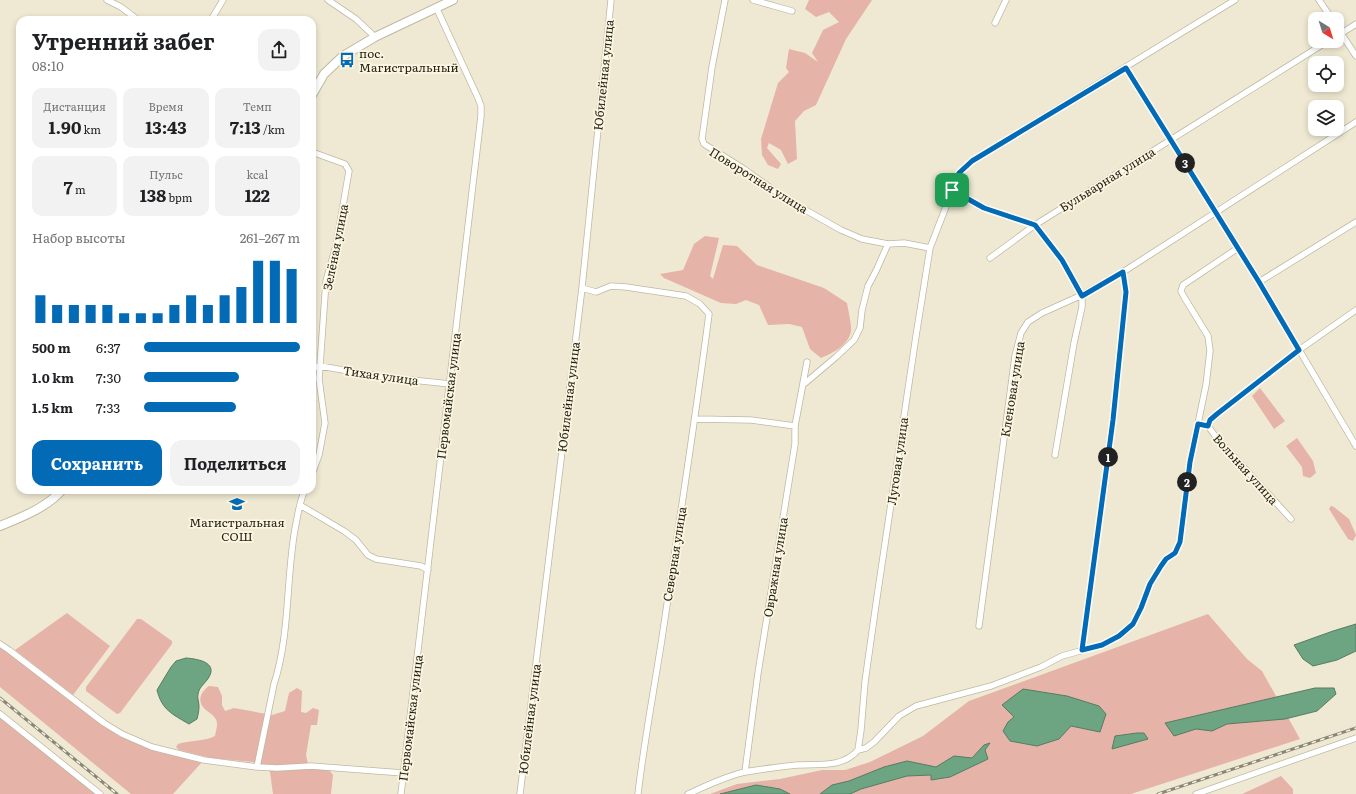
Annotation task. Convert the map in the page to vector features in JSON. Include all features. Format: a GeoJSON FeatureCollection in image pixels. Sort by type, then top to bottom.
{"type":"FeatureCollection","features":[{"type":"Feature","properties":{"kind":"street"},"geometry":{"type":"LineString","coordinates":[[107,0],[121,7],[133,16]]}},
{"type":"Feature","properties":{"kind":"street"},"geometry":{"type":"LineString","coordinates":[[213,16],[223,0]]}},
{"type":"Feature","properties":{"kind":"street"},"geometry":{"type":"LineString","coordinates":[[328,0],[356,19],[375,37]]}},
{"type":"Feature","properties":{"kind":"street"},"geometry":{"type":"LineString","coordinates":[[316,87],[332,65],[352,49],[453,0]]}},
{"type":"Feature","properties":{"kind":"street","name":"Юбилейная улица"},"geometry":{"type":"LineString","coordinates":[[520,794],[582,288],[611,0]]}},
{"type":"Feature","properties":{"kind":"street","name":"Поворотная улица"},"geometry":{"type":"LineString","coordinates":[[725,0],[712,66],[702,139],[704,144],[744,169],[786,199],[841,230],[862,239],[888,244],[904,243],[930,248]]}},
{"type":"Feature","properties":{"kind":"street"},"geometry":{"type":"LineString","coordinates":[[753,0],[792,11]]}},
{"type":"Feature","properties":{"kind":"street"},"geometry":{"type":"LineString","coordinates":[[995,23],[1006,0]]}},
{"type":"Feature","properties":{"kind":"street"},"geometry":{"type":"LineString","coordinates":[[1235,0],[1126,68],[1259,282],[1356,446]]}},
{"type":"Feature","properties":{"kind":"street"},"geometry":{"type":"LineString","coordinates":[[1320,0],[1328,12]]}},
{"type":"Feature","properties":{"kind":"street","name":"Первомайская улица"},"geometry":{"type":"LineString","coordinates":[[402,794],[403,773],[481,116],[481,106],[478,98],[436,7]]}},
{"type":"Feature","properties":{"kind":"street"},"geometry":{"type":"LineString","coordinates":[[1344,31],[1356,24]]}},
{"type":"Feature","properties":{"kind":"street"},"geometry":{"type":"LineString","coordinates":[[1344,40],[1356,56]]}},
{"type":"Feature","properties":{"kind":"street","name":"Бульварная улица"},"geometry":{"type":"LineString","coordinates":[[990,258],[1035,225],[1317,48]]}},
{"type":"Feature","properties":{"kind":"street","name":"Луговая улица"},"geometry":{"type":"LineString","coordinates":[[856,752],[862,723],[865,682],[876,604],[930,248],[952,190],[959,173],[972,161],[1126,68]]}},
{"type":"Feature","properties":{"kind":"street","name":"Кленовая улица"},"geometry":{"type":"LineString","coordinates":[[979,626],[1012,379],[1020,333],[1028,322],[1042,313],[1082,296],[1123,272],[1356,122]]}},
{"type":"Feature","properties":{"kind":"street","name":"Зелёная улица"},"geometry":{"type":"LineString","coordinates":[[316,154],[344,164],[349,171],[336,246],[326,281],[319,379],[325,423],[316,463]]}},
{"type":"Feature","properties":{"kind":"street"},"geometry":{"type":"LineString","coordinates":[[952,190],[984,208],[1035,225],[1062,260],[1082,296],[1082,307],[1074,343],[1055,455]]}},
{"type":"Feature","properties":{"kind":"street"},"geometry":{"type":"LineString","coordinates":[[1259,282],[1356,222]]}},
{"type":"Feature","properties":{"kind":"street"},"geometry":{"type":"LineString","coordinates":[[804,384],[854,340],[860,328],[862,310],[868,286],[888,244]]}},
{"type":"Feature","properties":{"kind":"street"},"geometry":{"type":"LineString","coordinates":[[688,794],[727,777],[745,772],[835,763],[846,759],[874,742],[899,716],[916,706],[991,686],[1062,656],[1102,645],[1119,636],[1133,624],[1150,584],[1166,559],[1175,553],[1180,542],[1190,462],[1206,384],[1210,351],[1209,340],[1181,291],[1182,285],[1238,248]]}},
{"type":"Feature","properties":{"kind":"street"},"geometry":{"type":"LineString","coordinates":[[1082,650],[1113,420],[1126,292],[1123,272]]}},
{"type":"Feature","properties":{"kind":"street","name":"Северная улица"},"geometry":{"type":"LineString","coordinates":[[582,288],[596,292],[611,286],[626,287],[686,296],[700,304],[709,314],[695,419],[659,658],[646,732],[638,794]]}},
{"type":"Feature","properties":{"kind":"street"},"geometry":{"type":"LineString","coordinates":[[1208,426],[1210,420],[1217,414],[1299,350],[1356,310]]}},
{"type":"Feature","properties":{"kind":"street","name":"Овражная улица"},"geometry":{"type":"LineString","coordinates":[[745,772],[758,673],[795,444],[795,426],[807,362]]}},
{"type":"Feature","properties":{"kind":"street","name":"Тихая улица"},"geometry":{"type":"LineString","coordinates":[[316,367],[320,366],[384,377],[450,384]]}},
{"type":"Feature","properties":{"kind":"street"},"geometry":{"type":"LineString","coordinates":[[695,419],[751,420],[795,426]]}},
{"type":"Feature","properties":{"kind":"street","name":"Вольная улица"},"geometry":{"type":"LineString","coordinates":[[1198,424],[1208,426],[1216,437],[1292,519]]}},
{"type":"Feature","properties":{"kind":"street"},"geometry":{"type":"LineString","coordinates":[[1350,437],[1356,432]]}},
{"type":"Feature","properties":{"kind":"street"},"geometry":{"type":"LineString","coordinates":[[0,526],[48,503],[58,494]]}},
{"type":"Feature","properties":{"kind":"street"},"geometry":{"type":"LineString","coordinates":[[258,767],[274,684],[278,672],[286,618],[292,546],[304,494]]}},
{"type":"Feature","properties":{"kind":"street"},"geometry":{"type":"LineString","coordinates":[[300,505],[356,540],[370,557],[421,566],[428,570]]}},
{"type":"Feature","properties":{"kind":"street"},"geometry":{"type":"LineString","coordinates":[[0,644],[104,723],[122,734],[152,746],[204,760],[258,767],[277,768],[311,766],[403,773]]}},
{"type":"Feature","properties":{"kind":"street"},"geometry":{"type":"LineString","coordinates":[[0,714],[100,794]]}},
{"type":"Feature","properties":{"kind":"street"},"geometry":{"type":"LineString","coordinates":[[1196,794],[1356,738]]}},
{"type":"Feature","properties":{"kind":"shaded area"},"geometry":{"type":"Polygon","coordinates":[[[809,0],[872,0],[846,39],[816,105],[804,111],[795,121],[797,159],[788,164],[781,150],[769,143],[767,148],[781,164],[778,169],[768,165],[762,155],[761,139],[778,83],[789,72],[786,68],[789,49],[805,53],[818,62],[812,53],[823,30],[839,22],[829,12],[816,17],[805,9],[809,0]]]}},
{"type":"Feature","properties":{"kind":"shaded area"},"geometry":{"type":"Polygon","coordinates":[[[705,236],[719,238],[710,276],[713,279],[723,245],[737,246],[757,265],[824,288],[847,303],[851,329],[849,337],[843,345],[835,351],[821,358],[810,349],[802,327],[789,324],[768,325],[759,305],[746,300],[736,304],[721,303],[664,278],[660,274],[683,270],[694,244],[705,236]]]}},
{"type":"Feature","properties":{"kind":"shaded area"},"geometry":{"type":"Polygon","coordinates":[[[1260,388],[1285,421],[1274,429],[1252,396],[1260,388]]]}},
{"type":"Feature","properties":{"kind":"shaded area"},"geometry":{"type":"Polygon","coordinates":[[[1297,438],[1313,461],[1316,473],[1310,478],[1303,476],[1302,467],[1286,446],[1297,438]]]}},
{"type":"Feature","properties":{"kind":"shaded area"},"geometry":{"type":"Polygon","coordinates":[[[1331,506],[1349,519],[1356,535],[1353,541],[1348,539],[1329,509],[1331,506]]]}},
{"type":"Feature","properties":{"kind":"shaded area"},"geometry":{"type":"Polygon","coordinates":[[[67,613],[110,646],[73,695],[15,650],[67,613]]]}},
{"type":"Feature","properties":{"kind":"shaded area"},"geometry":{"type":"Polygon","coordinates":[[[1208,614],[1247,659],[1262,671],[1300,739],[1131,794],[710,794],[737,784],[780,779],[822,770],[845,770],[870,762],[923,736],[969,701],[1208,614]]]}},
{"type":"Feature","properties":{"kind":"shaded area"},"geometry":{"type":"Polygon","coordinates":[[[137,619],[141,619],[172,641],[172,644],[120,713],[117,714],[86,691],[86,687],[137,619]]]}},
{"type":"Feature","properties":{"kind":"shaded area"},"geometry":{"type":"Polygon","coordinates":[[[1356,624],[1356,651],[1337,660],[1313,666],[1303,659],[1294,645],[1333,631],[1356,624]]]}},
{"type":"Feature","properties":{"kind":"shaded area"},"geometry":{"type":"Polygon","coordinates":[[[0,644],[122,734],[152,747],[204,760],[173,794],[131,794],[0,687],[0,644]]]}},
{"type":"Feature","properties":{"kind":"shaded area"},"geometry":{"type":"Polygon","coordinates":[[[186,658],[202,661],[209,666],[211,670],[207,680],[200,688],[197,719],[189,724],[168,711],[159,697],[157,690],[176,661],[186,658]]]}},
{"type":"Feature","properties":{"kind":"shaded area"},"geometry":{"type":"Polygon","coordinates":[[[209,686],[218,687],[222,696],[222,705],[225,711],[234,708],[272,715],[285,711],[289,693],[297,688],[302,691],[301,712],[306,713],[313,708],[319,710],[317,725],[311,725],[306,755],[308,764],[315,769],[330,771],[333,775],[331,794],[273,794],[270,772],[262,765],[253,762],[211,758],[179,750],[176,747],[178,744],[215,736],[217,722],[203,707],[200,701],[202,693],[209,686]]]}},
{"type":"Feature","properties":{"kind":"shaded area"},"geometry":{"type":"Polygon","coordinates":[[[1315,688],[1334,688],[1336,694],[1317,711],[1285,719],[1227,724],[1212,731],[1196,729],[1174,736],[1165,723],[1315,688]]]}},
{"type":"Feature","properties":{"kind":"shaded area"},"geometry":{"type":"Polygon","coordinates":[[[1023,689],[1067,696],[1099,706],[1106,714],[1100,732],[1071,726],[1059,739],[1037,746],[1010,741],[1003,731],[1008,722],[1014,717],[1002,705],[1023,689]]]}},
{"type":"Feature","properties":{"kind":"shaded area"},"geometry":{"type":"Polygon","coordinates":[[[0,710],[103,794],[0,794],[0,710]]]}},
{"type":"Feature","properties":{"kind":"shaded area"},"geometry":{"type":"Polygon","coordinates":[[[1144,733],[1148,739],[1112,749],[1115,736],[1144,733]]]}},
{"type":"Feature","properties":{"kind":"shaded area"},"geometry":{"type":"Polygon","coordinates":[[[990,743],[985,750],[988,759],[950,777],[931,780],[931,775],[907,776],[861,789],[850,794],[820,794],[832,785],[849,781],[884,767],[907,761],[936,767],[954,756],[972,758],[984,745],[990,743]]]}},
{"type":"Feature","properties":{"kind":"shaded area"},"geometry":{"type":"Polygon","coordinates":[[[1281,776],[1293,789],[1293,794],[1242,794],[1281,776]]]}},
{"type":"Feature","properties":{"kind":"shaded area"},"geometry":{"type":"Polygon","coordinates":[[[756,785],[780,789],[790,794],[720,794],[756,785]]]}},
{"type":"Feature","properties":{"kind":"railway"},"geometry":{"type":"LineString","coordinates":[[0,698],[117,794]]}},
{"type":"Feature","properties":{"kind":"railway"},"geometry":{"type":"LineString","coordinates":[[1158,794],[1356,728]]}},
{"type":"Feature","properties":{"kind":"place","name":"пос. Магистральный"},"geometry":{"type":"Point","coordinates":[347,60]}},
{"type":"Feature","properties":{"kind":"place","name":"Магистральная СОШ"},"geometry":{"type":"Point","coordinates":[237,504]}},
{"type":"Feature","properties":{"kind":"route"},"geometry":{"type":"LineString","coordinates":[[1126,68],[1259,282],[1299,350],[1217,414],[1210,420],[1208,426],[1198,424],[1190,462],[1180,542],[1175,553],[1166,559],[1150,584],[1133,624],[1119,636],[1102,645],[1082,650],[1113,420],[1126,292],[1123,272],[1082,296],[1062,260],[1035,225],[984,208],[952,190],[959,173],[972,161],[1126,68]]}}]}
